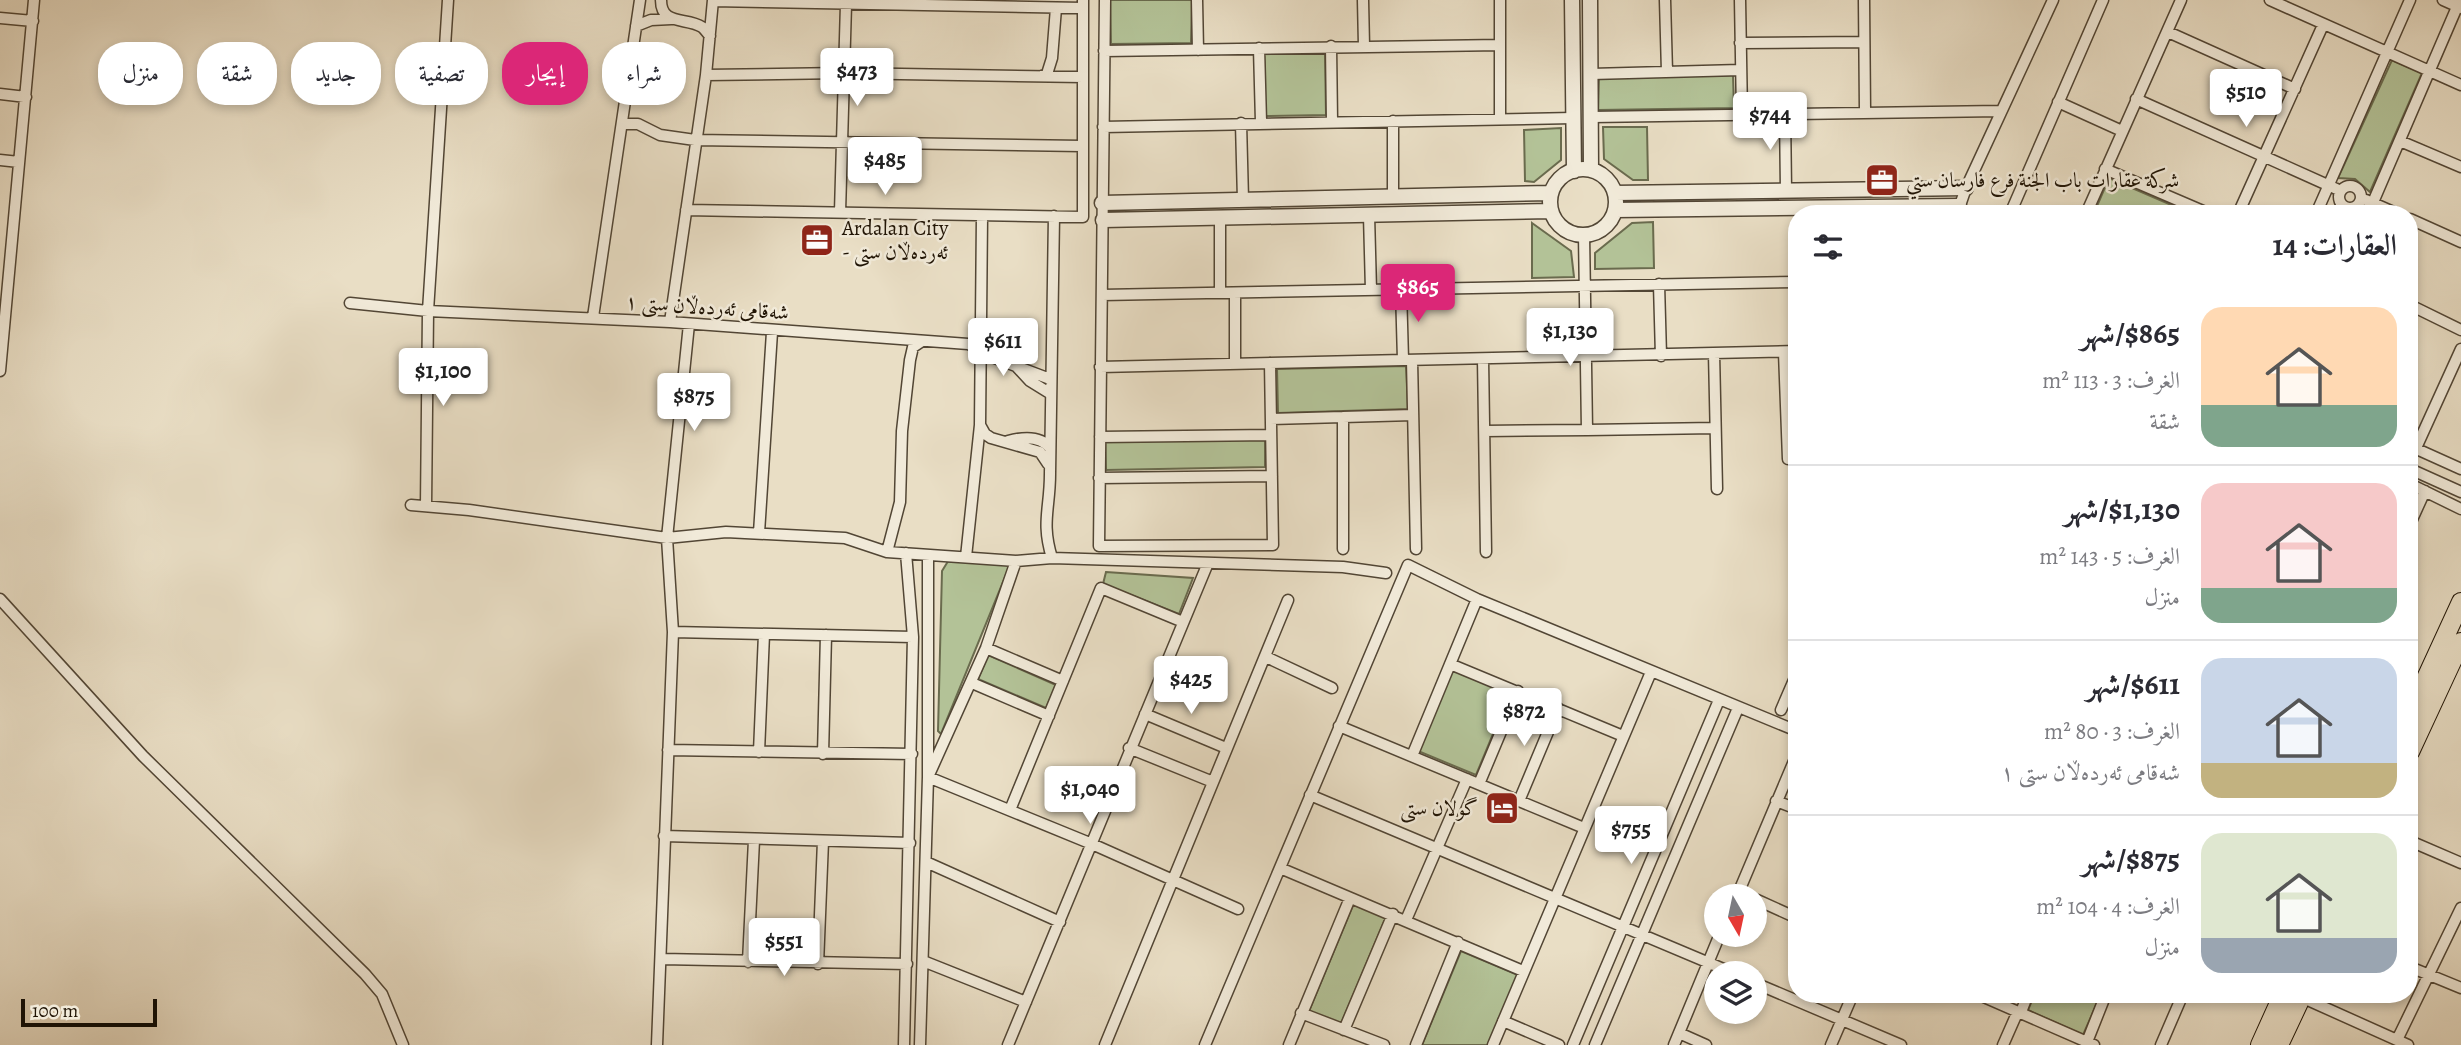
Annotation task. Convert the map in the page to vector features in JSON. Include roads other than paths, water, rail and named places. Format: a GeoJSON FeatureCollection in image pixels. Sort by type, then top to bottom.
{"type":"FeatureCollection","features":[{"type":"Feature","properties":{"kind":"main road"},"geometry":{"type":"LineString","coordinates":[[2418,696],[2461,602]]}},
{"type":"Feature","properties":{"kind":"main road"},"geometry":{"type":"LineString","coordinates":[[2418,735],[2461,642]]}},
{"type":"Feature","properties":{"kind":"main road"},"geometry":{"type":"LineString","coordinates":[[2260,1045],[2279,1003]]}},
{"type":"Feature","properties":{"kind":"main road"},"geometry":{"type":"LineString","coordinates":[[2279,1045],[2298,1003]]}},
{"type":"Feature","properties":{"kind":"street"},"geometry":{"type":"LineString","coordinates":[[0,370],[4,284],[26,97],[34,0]]}},
{"type":"Feature","properties":{"kind":"street"},"geometry":{"type":"LineString","coordinates":[[426,506],[428,311],[448,0]]}},
{"type":"Feature","properties":{"kind":"street"},"geometry":{"type":"LineString","coordinates":[[593,317],[640,0]]}},
{"type":"Feature","properties":{"kind":"street"},"geometry":{"type":"LineString","coordinates":[[660,0],[663,12],[671,19]]}},
{"type":"Feature","properties":{"kind":"street"},"geometry":{"type":"LineString","coordinates":[[670,322],[695,140],[706,75],[713,0],[1056,8],[1083,4],[1083,217],[686,210]]}},
{"type":"Feature","properties":{"kind":"street"},"geometry":{"type":"LineString","coordinates":[[1105,0],[1099,546],[1273,545],[1270,363]]}},
{"type":"Feature","properties":{"kind":"street"},"geometry":{"type":"LineString","coordinates":[[1197,0],[1198,50]]}},
{"type":"Feature","properties":{"kind":"street"},"geometry":{"type":"LineString","coordinates":[[1363,0],[1364,46]]}},
{"type":"Feature","properties":{"kind":"street"},"geometry":{"type":"LineString","coordinates":[[1500,0],[1500,118]]}},
{"type":"Feature","properties":{"kind":"street"},"geometry":{"type":"LineString","coordinates":[[1573,0],[1574,171]]}},
{"type":"Feature","properties":{"kind":"street"},"geometry":{"type":"LineString","coordinates":[[1590,0],[1591,169]]}},
{"type":"Feature","properties":{"kind":"street"},"geometry":{"type":"LineString","coordinates":[[1665,0],[1667,72]]}},
{"type":"Feature","properties":{"kind":"street"},"geometry":{"type":"LineString","coordinates":[[1740,0],[1742,114]]}},
{"type":"Feature","properties":{"kind":"street"},"geometry":{"type":"LineString","coordinates":[[1864,0],[1865,111]]}},
{"type":"Feature","properties":{"kind":"street"},"geometry":{"type":"LineString","coordinates":[[1960,205],[2000,111],[2053,0]]}},
{"type":"Feature","properties":{"kind":"street"},"geometry":{"type":"LineString","coordinates":[[2014,205],[2103,0]]}},
{"type":"Feature","properties":{"kind":"street"},"geometry":{"type":"LineString","coordinates":[[2090,205],[2181,0]]}},
{"type":"Feature","properties":{"kind":"street"},"geometry":{"type":"LineString","coordinates":[[2270,0],[2461,85]]}},
{"type":"Feature","properties":{"kind":"street"},"geometry":{"type":"LineString","coordinates":[[2320,205],[2410,0]]}},
{"type":"Feature","properties":{"kind":"street"},"geometry":{"type":"LineString","coordinates":[[2372,205],[2460,5],[2444,0]]}},
{"type":"Feature","properties":{"kind":"street"},"geometry":{"type":"LineString","coordinates":[[840,212],[846,4]]}},
{"type":"Feature","properties":{"kind":"street"},"geometry":{"type":"LineString","coordinates":[[1042,76],[1047,74],[1052,58],[1056,8]]}},
{"type":"Feature","properties":{"kind":"street"},"geometry":{"type":"LineString","coordinates":[[0,18],[33,21]]}},
{"type":"Feature","properties":{"kind":"street"},"geometry":{"type":"LineString","coordinates":[[636,26],[651,20],[671,19],[701,26],[710,36]]}},
{"type":"Feature","properties":{"kind":"street"},"geometry":{"type":"LineString","coordinates":[[2242,205],[2323,25]]}},
{"type":"Feature","properties":{"kind":"street"},"geometry":{"type":"LineString","coordinates":[[2168,32],[2295,89]]}},
{"type":"Feature","properties":{"kind":"street"},"geometry":{"type":"LineString","coordinates":[[1740,43],[1864,42]]}},
{"type":"Feature","properties":{"kind":"street"},"geometry":{"type":"LineString","coordinates":[[1104,51],[1500,45]]}},
{"type":"Feature","properties":{"kind":"street"},"geometry":{"type":"LineString","coordinates":[[1331,46],[1332,121]]}},
{"type":"Feature","properties":{"kind":"street"},"geometry":{"type":"LineString","coordinates":[[1259,48],[1261,122]]}},
{"type":"Feature","properties":{"kind":"street"},"geometry":{"type":"LineString","coordinates":[[1591,74],[1741,71]]}},
{"type":"Feature","properties":{"kind":"street"},"geometry":{"type":"LineString","coordinates":[[706,75],[842,73],[1083,77]]}},
{"type":"Feature","properties":{"kind":"street"},"geometry":{"type":"LineString","coordinates":[[0,94],[26,97]]}},
{"type":"Feature","properties":{"kind":"street"},"geometry":{"type":"LineString","coordinates":[[2136,99],[2341,191]]}},
{"type":"Feature","properties":{"kind":"street"},"geometry":{"type":"LineString","coordinates":[[2058,102],[2122,131]]}},
{"type":"Feature","properties":{"kind":"street"},"geometry":{"type":"LineString","coordinates":[[1591,117],[2000,111]]}},
{"type":"Feature","properties":{"kind":"street"},"geometry":{"type":"LineString","coordinates":[[1786,113],[1786,191]]}},
{"type":"Feature","properties":{"kind":"street"},"geometry":{"type":"LineString","coordinates":[[1103,127],[1573,118]]}},
{"type":"Feature","properties":{"kind":"street"},"geometry":{"type":"LineString","coordinates":[[1393,121],[1393,196]]}},
{"type":"Feature","properties":{"kind":"street"},"geometry":{"type":"LineString","coordinates":[[1241,123],[1243,200]]}},
{"type":"Feature","properties":{"kind":"street"},"geometry":{"type":"LineString","coordinates":[[622,124],[638,124],[660,135],[695,140],[1082,146]]}},
{"type":"Feature","properties":{"kind":"street"},"geometry":{"type":"LineString","coordinates":[[2400,141],[2461,167]]}},
{"type":"Feature","properties":{"kind":"street"},"geometry":{"type":"LineString","coordinates":[[0,160],[19,162]]}},
{"type":"Feature","properties":{"kind":"street"},"geometry":{"type":"LineString","coordinates":[[1591,169],[1608,181],[1615,193],[1615,210],[1607,224],[1584,234],[1568,231],[1551,211],[1551,193],[1563,176],[1574,171],[1591,169]]}},
{"type":"Feature","properties":{"kind":"street"},"geometry":{"type":"LineString","coordinates":[[2105,169],[2189,205]]}},
{"type":"Feature","properties":{"kind":"street"},"geometry":{"type":"LineString","coordinates":[[2344,205],[2339,198],[2341,191],[2347,186],[2354,187],[2359,192],[2360,198],[2356,205]]}},
{"type":"Feature","properties":{"kind":"street"},"geometry":{"type":"LineString","coordinates":[[1615,193],[1966,188]]}},
{"type":"Feature","properties":{"kind":"street"},"geometry":{"type":"LineString","coordinates":[[1102,204],[1551,193]]}},
{"type":"Feature","properties":{"kind":"street"},"geometry":{"type":"LineString","coordinates":[[2360,198],[2379,205]]}},
{"type":"Feature","properties":{"kind":"street"},"geometry":{"type":"LineString","coordinates":[[1615,210],[1788,210]]}},
{"type":"Feature","properties":{"kind":"street"},"geometry":{"type":"LineString","coordinates":[[1103,220],[1551,211]]}},
{"type":"Feature","properties":{"kind":"street"},"geometry":{"type":"LineString","coordinates":[[1369,215],[1371,290]]}},
{"type":"Feature","properties":{"kind":"street"},"geometry":{"type":"LineString","coordinates":[[965,557],[980,425],[982,216]]}},
{"type":"Feature","properties":{"kind":"street"},"geometry":{"type":"LineString","coordinates":[[1052,558],[1045,535],[1050,470],[1054,216]]}},
{"type":"Feature","properties":{"kind":"street"},"geometry":{"type":"LineString","coordinates":[[1220,218],[1220,293]]}},
{"type":"Feature","properties":{"kind":"street"},"geometry":{"type":"LineString","coordinates":[[2418,223],[2461,242]]}},
{"type":"Feature","properties":{"kind":"street"},"geometry":{"type":"LineString","coordinates":[[1584,234],[1587,430]]}},
{"type":"Feature","properties":{"kind":"street"},"geometry":{"type":"LineString","coordinates":[[1102,295],[1788,282]]}},
{"type":"Feature","properties":{"kind":"street"},"geometry":{"type":"LineString","coordinates":[[1659,285],[1661,356]]}},
{"type":"Feature","properties":{"kind":"street"},"geometry":{"type":"LineString","coordinates":[[1401,289],[1413,415],[1416,549]]}},
{"type":"Feature","properties":{"kind":"street"},"geometry":{"type":"LineString","coordinates":[[1235,293],[1235,364]]}},
{"type":"Feature","properties":{"kind":"street","name":"شەقامی ئەردەڵان ستی ١"},"geometry":{"type":"LineString","coordinates":[[350,303],[428,311],[593,317],[772,332],[968,344],[981,349],[984,354],[1050,379]]}},
{"type":"Feature","properties":{"kind":"street"},"geometry":{"type":"LineString","coordinates":[[2418,309],[2461,330]]}},
{"type":"Feature","properties":{"kind":"street"},"geometry":{"type":"LineString","coordinates":[[657,1045],[673,632],[667,538],[689,324]]}},
{"type":"Feature","properties":{"kind":"street"},"geometry":{"type":"LineString","coordinates":[[759,533],[772,332]]}},
{"type":"Feature","properties":{"kind":"street"},"geometry":{"type":"LineString","coordinates":[[887,552],[900,502],[902,431],[910,360],[914,347],[922,341]]}},
{"type":"Feature","properties":{"kind":"street"},"geometry":{"type":"LineString","coordinates":[[2418,437],[2461,349]]}},
{"type":"Feature","properties":{"kind":"street"},"geometry":{"type":"LineString","coordinates":[[1784,352],[1788,459]]}},
{"type":"Feature","properties":{"kind":"street"},"geometry":{"type":"LineString","coordinates":[[1100,367],[1788,352]]}},
{"type":"Feature","properties":{"kind":"street"},"geometry":{"type":"LineString","coordinates":[[1714,353],[1717,489]]}},
{"type":"Feature","properties":{"kind":"street"},"geometry":{"type":"LineString","coordinates":[[1483,359],[1486,552]]}},
{"type":"Feature","properties":{"kind":"street"},"geometry":{"type":"LineString","coordinates":[[1015,365],[1030,381],[1051,394]]}},
{"type":"Feature","properties":{"kind":"street"},"geometry":{"type":"LineString","coordinates":[[1271,419],[1413,415]]}},
{"type":"Feature","properties":{"kind":"street"},"geometry":{"type":"LineString","coordinates":[[1343,417],[1343,549]]}},
{"type":"Feature","properties":{"kind":"street"},"geometry":{"type":"LineString","coordinates":[[980,425],[991,438],[1041,452],[1046,457],[1050,470]]}},
{"type":"Feature","properties":{"kind":"street"},"geometry":{"type":"LineString","coordinates":[[1485,431],[1715,428]]}},
{"type":"Feature","properties":{"kind":"street"},"geometry":{"type":"LineString","coordinates":[[1100,437],[1271,435]]}},
{"type":"Feature","properties":{"kind":"street"},"geometry":{"type":"LineString","coordinates":[[1008,441],[1031,438],[1045,442],[1050,448]]}},
{"type":"Feature","properties":{"kind":"street"},"geometry":{"type":"LineString","coordinates":[[2418,449],[2461,470]]}},
{"type":"Feature","properties":{"kind":"street"},"geometry":{"type":"LineString","coordinates":[[2418,473],[2461,492]]}},
{"type":"Feature","properties":{"kind":"street"},"geometry":{"type":"LineString","coordinates":[[1099,478],[1272,476]]}},
{"type":"Feature","properties":{"kind":"street"},"geometry":{"type":"LineString","coordinates":[[2418,488],[2461,509]]}},
{"type":"Feature","properties":{"kind":"street"},"geometry":{"type":"LineString","coordinates":[[2418,506],[2425,491]]}},
{"type":"Feature","properties":{"kind":"street"},"geometry":{"type":"LineString","coordinates":[[411,505],[667,538],[726,532],[759,533],[845,538],[887,552],[1016,561],[1052,558],[1343,567],[1386,573]]}},
{"type":"Feature","properties":{"kind":"street"},"geometry":{"type":"LineString","coordinates":[[904,1045],[913,636],[906,553]]}},
{"type":"Feature","properties":{"kind":"street"},"geometry":{"type":"LineString","coordinates":[[920,1045],[928,777],[929,555]]}},
{"type":"Feature","properties":{"kind":"street"},"geometry":{"type":"LineString","coordinates":[[928,777],[986,648],[1016,561]]}},
{"type":"Feature","properties":{"kind":"street"},"geometry":{"type":"LineString","coordinates":[[1008,1045],[1208,563]]}},
{"type":"Feature","properties":{"kind":"street"},"geometry":{"type":"LineString","coordinates":[[1205,1045],[1408,565],[1477,599],[1788,728]]}},
{"type":"Feature","properties":{"kind":"street"},"geometry":{"type":"LineString","coordinates":[[1010,810],[1101,588],[1183,622]]}},
{"type":"Feature","properties":{"kind":"street"},"geometry":{"type":"LineString","coordinates":[[0,599],[143,756],[365,974],[382,994],[403,1045]]}},
{"type":"Feature","properties":{"kind":"street"},"geometry":{"type":"LineString","coordinates":[[1412,756],[1477,599]]}},
{"type":"Feature","properties":{"kind":"street"},"geometry":{"type":"LineString","coordinates":[[1105,1045],[1288,600]]}},
{"type":"Feature","properties":{"kind":"street"},"geometry":{"type":"LineString","coordinates":[[673,632],[913,636]]}},
{"type":"Feature","properties":{"kind":"street"},"geometry":{"type":"LineString","coordinates":[[759,752],[764,634]]}},
{"type":"Feature","properties":{"kind":"street"},"geometry":{"type":"LineString","coordinates":[[823,754],[826,635]]}},
{"type":"Feature","properties":{"kind":"street"},"geometry":{"type":"LineString","coordinates":[[986,648],[1063,681]]}},
{"type":"Feature","properties":{"kind":"street"},"geometry":{"type":"LineString","coordinates":[[1266,657],[1332,688]]}},
{"type":"Feature","properties":{"kind":"street"},"geometry":{"type":"LineString","coordinates":[[1450,663],[1623,736]]}},
{"type":"Feature","properties":{"kind":"street"},"geometry":{"type":"LineString","coordinates":[[1493,1045],[1651,672]]}},
{"type":"Feature","properties":{"kind":"street"},"geometry":{"type":"LineString","coordinates":[[972,682],[1049,716]]}},
{"type":"Feature","properties":{"kind":"street"},"geometry":{"type":"LineString","coordinates":[[1479,784],[1518,691]]}},
{"type":"Feature","properties":{"kind":"street"},"geometry":{"type":"LineString","coordinates":[[1782,710],[1788,695]]}},
{"type":"Feature","properties":{"kind":"street"},"geometry":{"type":"LineString","coordinates":[[1573,1045],[1719,700]]}},
{"type":"Feature","properties":{"kind":"street"},"geometry":{"type":"LineString","coordinates":[[1519,801],[1558,708]]}},
{"type":"Feature","properties":{"kind":"street"},"geometry":{"type":"LineString","coordinates":[[1595,1045],[1738,708]]}},
{"type":"Feature","properties":{"kind":"street"},"geometry":{"type":"LineString","coordinates":[[1145,714],[1226,748]]}},
{"type":"Feature","properties":{"kind":"street"},"geometry":{"type":"LineString","coordinates":[[1339,726],[1584,828]]}},
{"type":"Feature","properties":{"kind":"street"},"geometry":{"type":"LineString","coordinates":[[1129,748],[1213,782]]}},
{"type":"Feature","properties":{"kind":"street"},"geometry":{"type":"LineString","coordinates":[[668,750],[912,754]]}},
{"type":"Feature","properties":{"kind":"street"},"geometry":{"type":"LineString","coordinates":[[1745,884],[1788,774]]}},
{"type":"Feature","properties":{"kind":"street"},"geometry":{"type":"LineString","coordinates":[[928,777],[1092,844],[1238,909]]}},
{"type":"Feature","properties":{"kind":"street"},"geometry":{"type":"LineString","coordinates":[[1406,920],[1467,779]]}},
{"type":"Feature","properties":{"kind":"street"},"geometry":{"type":"LineString","coordinates":[[1310,795],[1704,961]]}},
{"type":"Feature","properties":{"kind":"street"},"geometry":{"type":"LineString","coordinates":[[1776,801],[1788,806]]}},
{"type":"Feature","properties":{"kind":"street"},"geometry":{"type":"LineString","coordinates":[[664,836],[910,843]]}},
{"type":"Feature","properties":{"kind":"street"},"geometry":{"type":"LineString","coordinates":[[748,962],[754,840]]}},
{"type":"Feature","properties":{"kind":"street"},"geometry":{"type":"LineString","coordinates":[[818,964],[823,841]]}},
{"type":"Feature","properties":{"kind":"street"},"geometry":{"type":"LineString","coordinates":[[2418,844],[2461,863]]}},
{"type":"Feature","properties":{"kind":"street"},"geometry":{"type":"LineString","coordinates":[[926,862],[1060,922]]}},
{"type":"Feature","properties":{"kind":"street"},"geometry":{"type":"LineString","coordinates":[[1280,868],[1523,971]]}},
{"type":"Feature","properties":{"kind":"street"},"geometry":{"type":"LineString","coordinates":[[1289,1045],[1350,898]]}},
{"type":"Feature","properties":{"kind":"street"},"geometry":{"type":"LineString","coordinates":[[1768,906],[1788,914]]}},
{"type":"Feature","properties":{"kind":"street"},"geometry":{"type":"LineString","coordinates":[[2418,1002],[2461,908]]}},
{"type":"Feature","properties":{"kind":"street"},"geometry":{"type":"LineString","coordinates":[[1343,1030],[1393,914]]}},
{"type":"Feature","properties":{"kind":"street"},"geometry":{"type":"LineString","coordinates":[[908,919],[925,919]]}},
{"type":"Feature","properties":{"kind":"street"},"geometry":{"type":"LineString","coordinates":[[1416,1045],[1458,942]]}},
{"type":"Feature","properties":{"kind":"street"},"geometry":{"type":"LineString","coordinates":[[662,959],[907,964]]}},
{"type":"Feature","properties":{"kind":"street"},"geometry":{"type":"LineString","coordinates":[[923,961],[1026,1002]]}},
{"type":"Feature","properties":{"kind":"street"},"geometry":{"type":"LineString","coordinates":[[2418,971],[2461,988]]}},
{"type":"Feature","properties":{"kind":"street"},"geometry":{"type":"LineString","coordinates":[[1674,1045],[1704,973]]}},
{"type":"Feature","properties":{"kind":"street"},"geometry":{"type":"LineString","coordinates":[[1767,988],[1788,997]]}},
{"type":"Feature","properties":{"kind":"street"},"geometry":{"type":"LineString","coordinates":[[1803,1003],[1901,1045]]}},
{"type":"Feature","properties":{"kind":"street"},"geometry":{"type":"LineString","coordinates":[[1831,1045],[1849,1003]]}},
{"type":"Feature","properties":{"kind":"street"},"geometry":{"type":"LineString","coordinates":[[1999,1003],[2091,1043],[2103,1003]]}},
{"type":"Feature","properties":{"kind":"street"},"geometry":{"type":"LineString","coordinates":[[2004,1045],[2023,1003]]}},
{"type":"Feature","properties":{"kind":"street"},"geometry":{"type":"LineString","coordinates":[[2161,1045],[2179,1003]]}},
{"type":"Feature","properties":{"kind":"street"},"geometry":{"type":"LineString","coordinates":[[2319,1003],[2403,1042],[2418,1003]]}},
{"type":"Feature","properties":{"kind":"street"},"geometry":{"type":"LineString","coordinates":[[1301,1013],[1384,1045]]}},
{"type":"Feature","properties":{"kind":"street"},"geometry":{"type":"LineString","coordinates":[[1503,1021],[1559,1045]]}},
{"type":"Feature","properties":{"kind":"street"},"geometry":{"type":"LineString","coordinates":[[1679,1034],[1706,1045]]}},
{"type":"Feature","properties":{"kind":"place","name":"شرکة عقارات باب الجنة فرع فارسان ستي"},"geometry":{"type":"Point","coordinates":[1882,180]}},
{"type":"Feature","properties":{"kind":"place","name":"Ardalan City - ئەردەڵان ستی"},"geometry":{"type":"Point","coordinates":[817,240]}},
{"type":"Feature","properties":{"kind":"place","name":"گولان ستی"},"geometry":{"type":"Point","coordinates":[1502,808]}}]}
